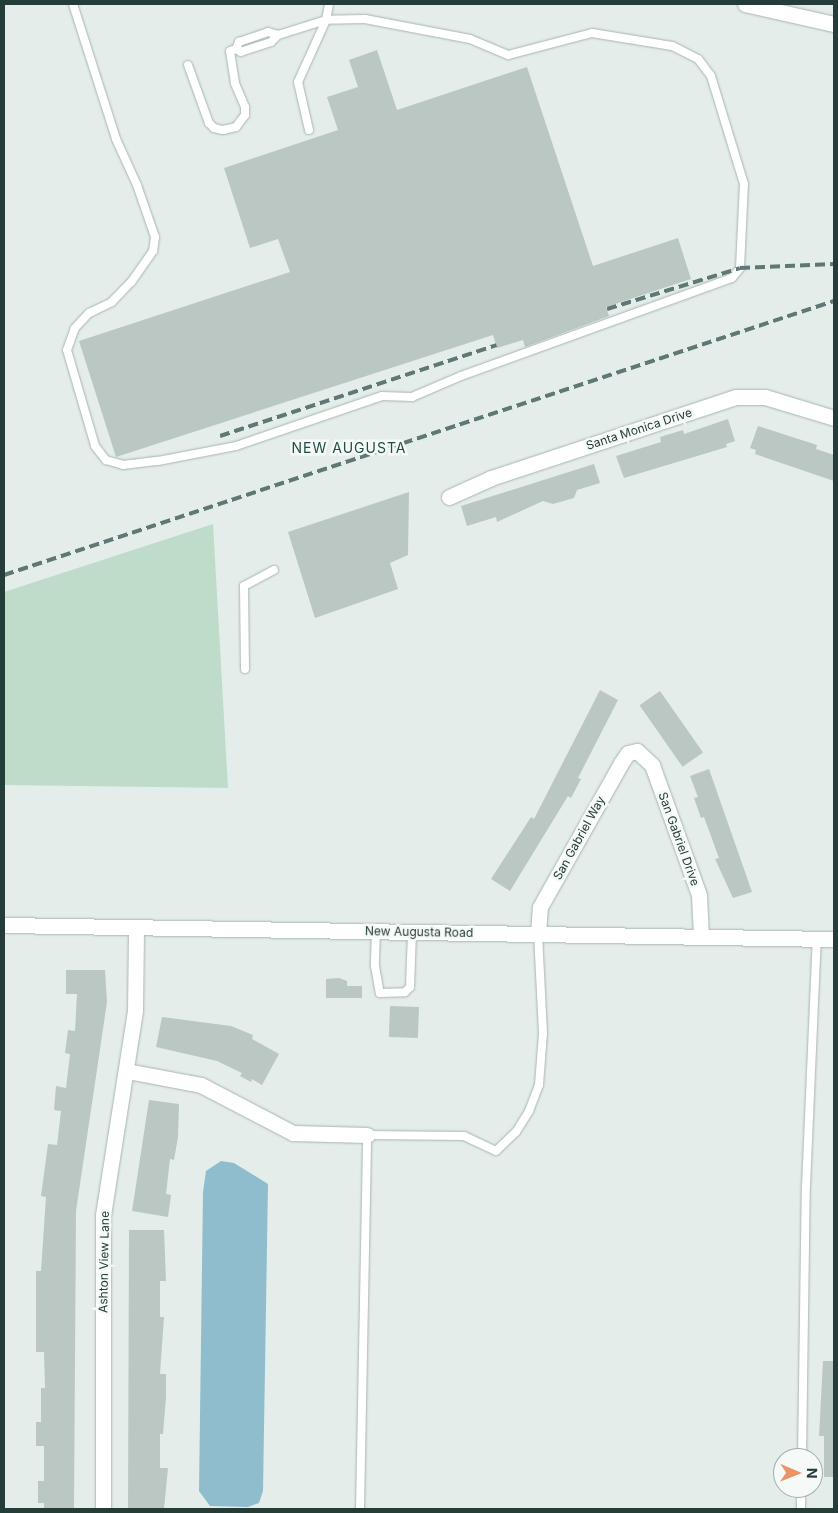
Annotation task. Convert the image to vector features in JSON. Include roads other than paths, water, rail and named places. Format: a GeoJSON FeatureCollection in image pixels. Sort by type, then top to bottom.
{"type":"FeatureCollection","features":[{"type":"Feature","properties":{"kind":"street"},"geometry":{"type":"LineString","coordinates":[[745,4],[834,24]]}},
{"type":"Feature","properties":{"kind":"street","name":"Santa Monica Drive"},"geometry":{"type":"LineString","coordinates":[[448,497],[491,478],[736,397],[765,397],[834,418]]}},
{"type":"Feature","properties":{"kind":"street","name":"San Gabriel Way"},"geometry":{"type":"LineString","coordinates":[[538,934],[540,907],[621,763],[628,753],[637,750]]}},
{"type":"Feature","properties":{"kind":"street","name":"San Gabriel Drive"},"geometry":{"type":"LineString","coordinates":[[637,750],[652,765],[699,895],[701,936]]}},
{"type":"Feature","properties":{"kind":"street","name":"New Augusta Road"},"geometry":{"type":"LineString","coordinates":[[4,925],[834,939]]}},
{"type":"Feature","properties":{"kind":"street","name":"Ashton View Lane"},"geometry":{"type":"LineString","coordinates":[[103,1509],[103,1215],[135,1011],[136,927]]}},
{"type":"Feature","properties":{"kind":"street"},"geometry":{"type":"LineString","coordinates":[[127,1071],[201,1085],[293,1133],[366,1135]]}},
{"type":"Feature","properties":{"kind":"lane"},"geometry":{"type":"LineString","coordinates":[[73,4],[116,139],[137,185],[155,237],[153,251],[132,282],[112,302],[89,313],[76,328],[67,350],[95,446],[106,460],[123,465],[158,461],[236,446],[382,396],[412,397],[462,376],[732,278],[740,268],[744,184],[710,76],[698,58],[672,46],[592,33],[508,55],[484,42],[392,23],[326,20],[278,35],[268,32],[239,42],[233,50],[235,82],[245,107],[245,116],[236,127],[223,130],[209,122],[188,65]]}},
{"type":"Feature","properties":{"kind":"lane"},"geometry":{"type":"LineString","coordinates":[[309,130],[298,82],[326,20],[329,4]]}},
{"type":"Feature","properties":{"kind":"lane"},"geometry":{"type":"LineString","coordinates":[[245,669],[244,586],[274,570]]}},
{"type":"Feature","properties":{"kind":"lane"},"geometry":{"type":"LineString","coordinates":[[376,931],[375,966],[380,993],[405,992],[410,987],[412,932]]}},
{"type":"Feature","properties":{"kind":"lane"},"geometry":{"type":"LineString","coordinates":[[360,1509],[366,1135],[464,1136],[496,1150],[516,1132],[529,1111],[538,1085],[543,1033],[538,934]]}},
{"type":"Feature","properties":{"kind":"lane"},"geometry":{"type":"LineString","coordinates":[[802,1448],[806,1186],[817,939]]}},
{"type":"Feature","properties":{"kind":"water"},"geometry":{"type":"Polygon","coordinates":[[[221,1161],[234,1163],[268,1184],[263,1491],[259,1503],[248,1507],[210,1506],[199,1491],[203,1192],[206,1171],[221,1161]]]}},
{"type":"Feature","properties":{"kind":"railway"},"geometry":{"type":"LineString","coordinates":[[607,309],[740,268],[834,264]]}},
{"type":"Feature","properties":{"kind":"railway"},"geometry":{"type":"LineString","coordinates":[[4,575],[834,301]]}},
{"type":"Feature","properties":{"kind":"railway"},"geometry":{"type":"LineString","coordinates":[[220,436],[496,345]]}},
{"type":"Feature","properties":{"kind":"district","name":"NEW AUGUSTA"},"geometry":{"type":"Point","coordinates":[349,448]}}]}
